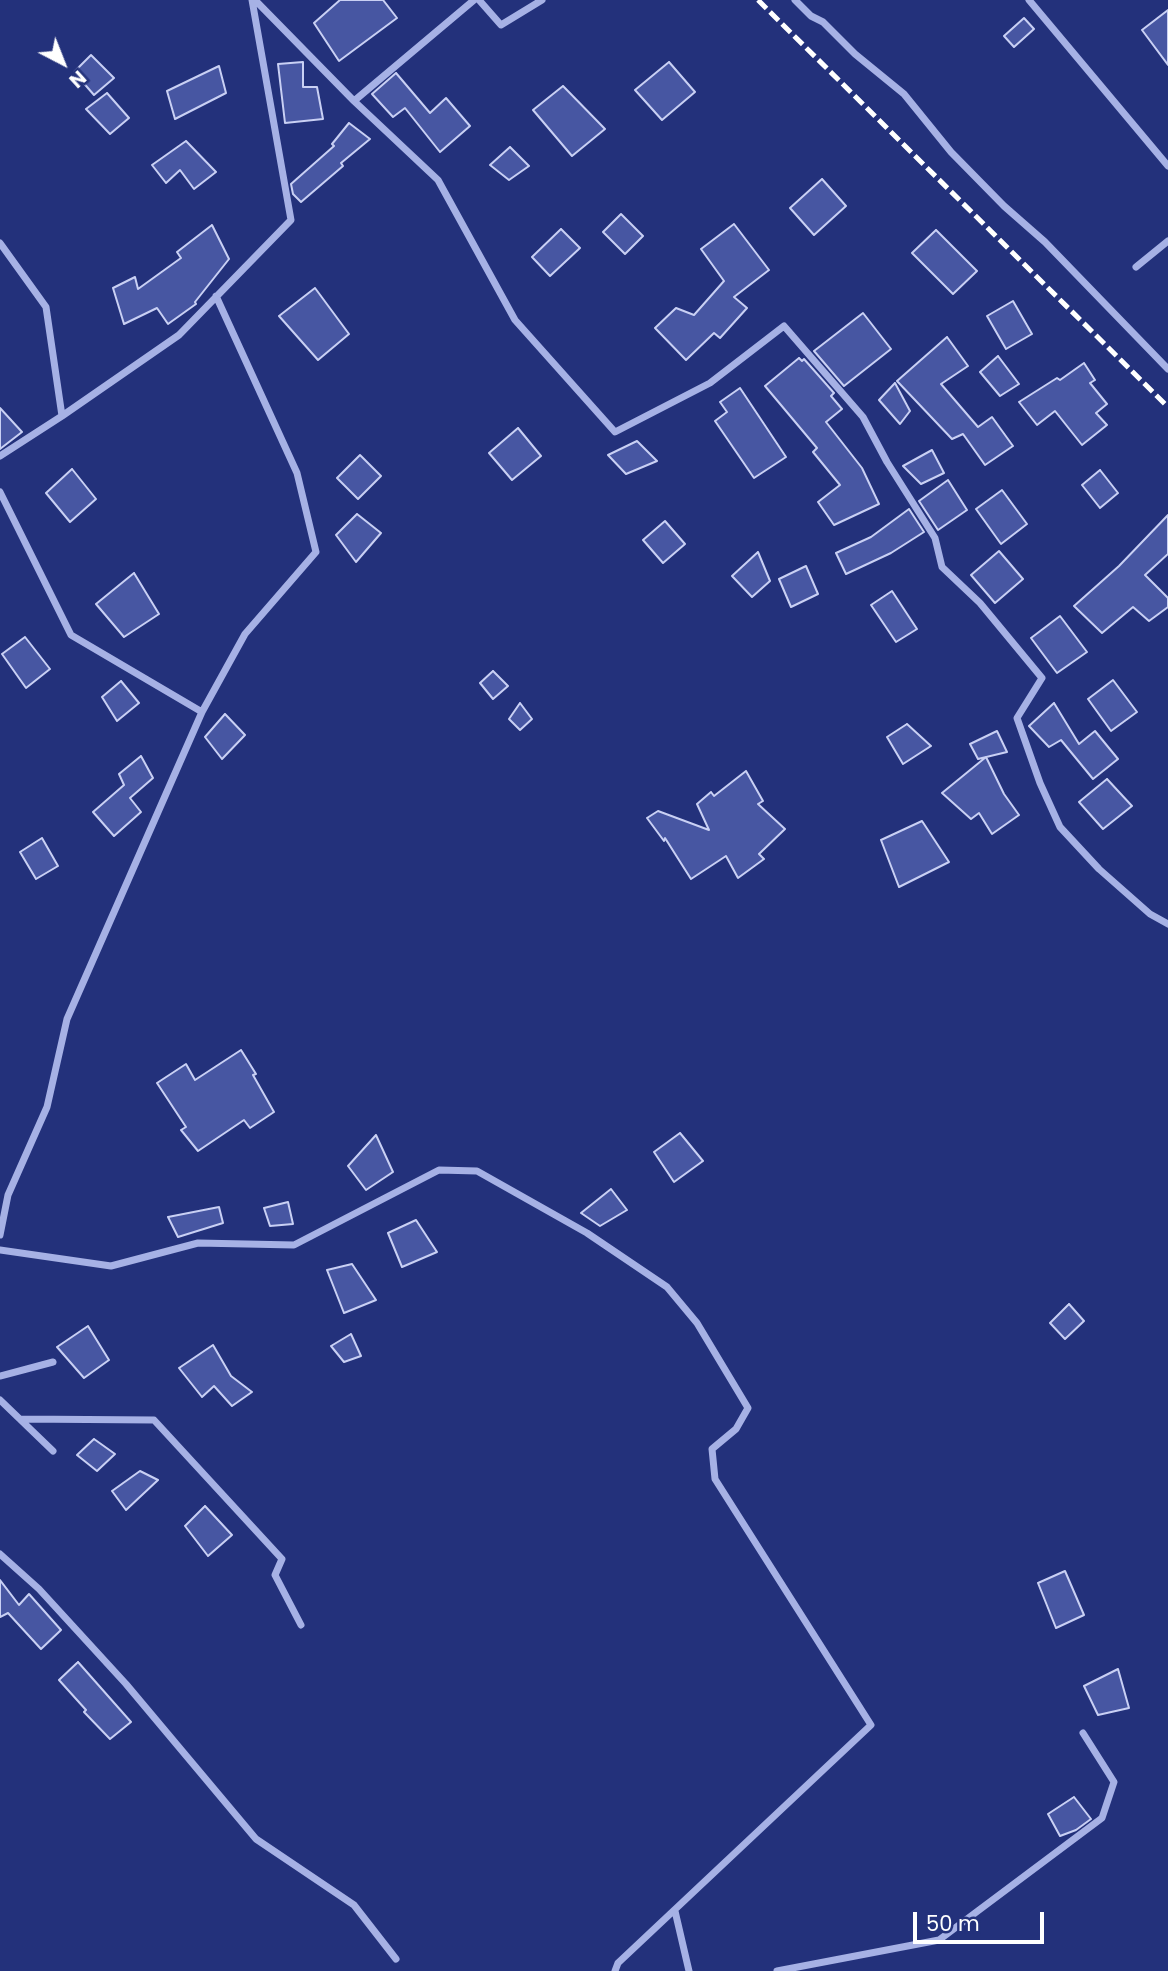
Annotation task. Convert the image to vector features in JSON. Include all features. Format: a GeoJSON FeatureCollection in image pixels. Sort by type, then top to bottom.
{"type":"FeatureCollection","features":[{"type":"Feature","properties":{"kind":"street"},"geometry":{"type":"LineString","coordinates":[[254,0],[354,101],[438,180],[515,320],[615,432],[710,383],[784,326],[863,417],[887,462],[935,538],[942,567],[980,603],[1042,678],[1017,718],[1040,783],[1060,827],[1099,869],[1150,914],[1168,924]]}},
{"type":"Feature","properties":{"kind":"street"},"geometry":{"type":"LineString","coordinates":[[0,456],[179,335],[292,220],[254,0]]}},
{"type":"Feature","properties":{"kind":"street"},"geometry":{"type":"LineString","coordinates":[[354,101],[476,0],[500,25],[542,0]]}},
{"type":"Feature","properties":{"kind":"street"},"geometry":{"type":"LineString","coordinates":[[795,0],[904,94],[959,161],[1045,242],[1168,369]]}},
{"type":"Feature","properties":{"kind":"street"},"geometry":{"type":"LineString","coordinates":[[1029,0],[1168,166]]}},
{"type":"Feature","properties":{"kind":"street"},"geometry":{"type":"LineString","coordinates":[[1136,267],[1168,241]]}},
{"type":"Feature","properties":{"kind":"street"},"geometry":{"type":"LineString","coordinates":[[0,243],[46,307],[62,416]]}},
{"type":"Feature","properties":{"kind":"street"},"geometry":{"type":"LineString","coordinates":[[0,1235],[8,1195],[47,1107],[67,1019],[202,712],[245,634],[316,552],[297,473],[216,296]]}},
{"type":"Feature","properties":{"kind":"street"},"geometry":{"type":"LineString","coordinates":[[0,492],[71,635],[202,712]]}},
{"type":"Feature","properties":{"kind":"street"},"geometry":{"type":"LineString","coordinates":[[0,1250],[111,1266],[198,1243],[294,1245],[439,1170],[477,1171],[587,1233],[667,1287],[697,1323],[748,1408],[736,1429],[712,1449],[715,1479],[872,1725],[618,1964],[615,1971]]}},
{"type":"Feature","properties":{"kind":"street"},"geometry":{"type":"LineString","coordinates":[[0,1376],[53,1362]]}},
{"type":"Feature","properties":{"kind":"street"},"geometry":{"type":"LineString","coordinates":[[0,1400],[53,1451]]}},
{"type":"Feature","properties":{"kind":"street"},"geometry":{"type":"LineString","coordinates":[[20,1419],[154,1420],[282,1559],[275,1575],[301,1625]]}},
{"type":"Feature","properties":{"kind":"street"},"geometry":{"type":"LineString","coordinates":[[0,1554],[39,1589],[126,1684],[257,1839],[354,1905],[396,1959]]}},
{"type":"Feature","properties":{"kind":"street"},"geometry":{"type":"LineString","coordinates":[[777,1971],[939,1940],[1102,1818],[1114,1782],[1083,1733]]}},
{"type":"Feature","properties":{"kind":"street"},"geometry":{"type":"LineString","coordinates":[[675,1910],[689,1971]]}},
{"type":"Feature","properties":{"kind":"building"},"geometry":{"type":"Polygon","coordinates":[[[340,0],[383,0],[397,18],[339,61],[314,23],[340,0]]]}},
{"type":"Feature","properties":{"kind":"building"},"geometry":{"type":"Polygon","coordinates":[[[1168,10],[1168,65],[1142,30],[1168,10]]]}},
{"type":"Feature","properties":{"kind":"building"},"geometry":{"type":"Polygon","coordinates":[[[1024,18],[1034,29],[1014,47],[1004,36],[1024,18]]]}},
{"type":"Feature","properties":{"kind":"building"},"geometry":{"type":"Polygon","coordinates":[[[91,55],[114,78],[94,95],[74,72],[91,55]]]}},
{"type":"Feature","properties":{"kind":"building"},"geometry":{"type":"Polygon","coordinates":[[[303,62],[303,87],[317,87],[323,119],[285,123],[278,64],[303,62]]]}},
{"type":"Feature","properties":{"kind":"building"},"geometry":{"type":"Polygon","coordinates":[[[669,62],[695,92],[662,120],[635,90],[669,62]]]}},
{"type":"Feature","properties":{"kind":"building"},"geometry":{"type":"Polygon","coordinates":[[[219,66],[226,93],[175,119],[167,91],[219,66]]]}},
{"type":"Feature","properties":{"kind":"building"},"geometry":{"type":"Polygon","coordinates":[[[396,73],[430,113],[446,98],[470,126],[440,152],[405,108],[393,117],[372,94],[396,73]]]}},
{"type":"Feature","properties":{"kind":"building"},"geometry":{"type":"Polygon","coordinates":[[[563,86],[605,129],[572,156],[533,110],[563,86]]]}},
{"type":"Feature","properties":{"kind":"building"},"geometry":{"type":"Polygon","coordinates":[[[107,93],[129,118],[110,134],[86,109],[107,93]]]}},
{"type":"Feature","properties":{"kind":"building"},"geometry":{"type":"Polygon","coordinates":[[[349,123],[370,139],[301,202],[293,194],[291,184],[334,146],[332,144],[349,123]]]}},
{"type":"Feature","properties":{"kind":"building"},"geometry":{"type":"Polygon","coordinates":[[[186,141],[216,172],[194,189],[180,170],[166,183],[152,165],[186,141]]]}},
{"type":"Feature","properties":{"kind":"building"},"geometry":{"type":"Polygon","coordinates":[[[510,147],[529,166],[509,180],[490,165],[510,147]]]}},
{"type":"Feature","properties":{"kind":"building"},"geometry":{"type":"Polygon","coordinates":[[[822,179],[846,206],[814,235],[790,208],[822,179]]]}},
{"type":"Feature","properties":{"kind":"building"},"geometry":{"type":"Polygon","coordinates":[[[621,214],[643,236],[625,254],[603,232],[621,214]]]}},
{"type":"Feature","properties":{"kind":"building"},"geometry":{"type":"Polygon","coordinates":[[[734,224],[769,270],[734,297],[747,308],[720,338],[714,333],[686,360],[655,328],[676,308],[694,315],[724,281],[701,249],[734,224]]]}},
{"type":"Feature","properties":{"kind":"building"},"geometry":{"type":"Polygon","coordinates":[[[212,225],[229,259],[196,304],[168,324],[157,308],[124,324],[113,288],[135,277],[138,289],[181,258],[177,252],[212,225]]]}},
{"type":"Feature","properties":{"kind":"building"},"geometry":{"type":"Polygon","coordinates":[[[561,229],[580,248],[550,276],[532,257],[561,229]]]}},
{"type":"Feature","properties":{"kind":"building"},"geometry":{"type":"Polygon","coordinates":[[[936,230],[977,271],[953,294],[912,253],[936,230]]]}},
{"type":"Feature","properties":{"kind":"building"},"geometry":{"type":"Polygon","coordinates":[[[315,288],[349,334],[318,360],[279,316],[315,288]]]}},
{"type":"Feature","properties":{"kind":"building"},"geometry":{"type":"Polygon","coordinates":[[[1013,301],[1032,334],[1006,349],[987,316],[1013,301]]]}},
{"type":"Feature","properties":{"kind":"building"},"geometry":{"type":"Polygon","coordinates":[[[863,313],[891,349],[844,386],[814,351],[863,313]]]}},
{"type":"Feature","properties":{"kind":"building"},"geometry":{"type":"Polygon","coordinates":[[[947,337],[968,366],[941,384],[978,427],[992,417],[1013,446],[985,465],[963,434],[952,439],[897,381],[947,337]]]}},
{"type":"Feature","properties":{"kind":"building"},"geometry":{"type":"Polygon","coordinates":[[[998,356],[1019,384],[1000,396],[980,372],[998,356]]]}},
{"type":"Feature","properties":{"kind":"building"},"geometry":{"type":"Polygon","coordinates":[[[799,358],[802,361],[804,359],[834,393],[831,396],[842,409],[826,422],[862,468],[879,504],[834,525],[818,502],[840,485],[813,452],[817,448],[765,386],[799,358]]]}},
{"type":"Feature","properties":{"kind":"building"},"geometry":{"type":"Polygon","coordinates":[[[1084,363],[1095,380],[1090,383],[1107,404],[1096,413],[1107,425],[1082,445],[1055,411],[1037,425],[1019,402],[1057,378],[1060,380],[1084,363]]]}},
{"type":"Feature","properties":{"kind":"building"},"geometry":{"type":"Polygon","coordinates":[[[895,383],[910,411],[900,424],[879,400],[895,383]]]}},
{"type":"Feature","properties":{"kind":"building"},"geometry":{"type":"Polygon","coordinates":[[[740,388],[786,457],[754,478],[715,421],[727,412],[720,402],[740,388]]]}},
{"type":"Feature","properties":{"kind":"building"},"geometry":{"type":"Polygon","coordinates":[[[0,408],[22,432],[0,449],[0,408]]]}},
{"type":"Feature","properties":{"kind":"building"},"geometry":{"type":"Polygon","coordinates":[[[518,428],[541,456],[512,480],[489,453],[518,428]]]}},
{"type":"Feature","properties":{"kind":"building"},"geometry":{"type":"Polygon","coordinates":[[[637,441],[657,461],[626,474],[608,455],[637,441]]]}},
{"type":"Feature","properties":{"kind":"building"},"geometry":{"type":"Polygon","coordinates":[[[932,450],[944,473],[921,484],[903,466],[932,450]]]}},
{"type":"Feature","properties":{"kind":"building"},"geometry":{"type":"Polygon","coordinates":[[[360,455],[381,476],[358,499],[337,478],[360,455]]]}},
{"type":"Feature","properties":{"kind":"building"},"geometry":{"type":"Polygon","coordinates":[[[72,469],[96,499],[70,522],[46,493],[72,469]]]}},
{"type":"Feature","properties":{"kind":"building"},"geometry":{"type":"Polygon","coordinates":[[[1100,470],[1118,493],[1100,508],[1082,485],[1100,470]]]}},
{"type":"Feature","properties":{"kind":"building"},"geometry":{"type":"Polygon","coordinates":[[[948,480],[967,510],[938,530],[919,501],[948,480]]]}},
{"type":"Feature","properties":{"kind":"building"},"geometry":{"type":"Polygon","coordinates":[[[1002,490],[1027,524],[1001,544],[976,509],[1002,490]]]}},
{"type":"Feature","properties":{"kind":"building"},"geometry":{"type":"Polygon","coordinates":[[[909,509],[924,532],[891,553],[846,574],[836,553],[871,537],[909,509]]]}},
{"type":"Feature","properties":{"kind":"building"},"geometry":{"type":"Polygon","coordinates":[[[357,514],[381,533],[356,562],[336,535],[357,514]]]}},
{"type":"Feature","properties":{"kind":"building"},"geometry":{"type":"Polygon","coordinates":[[[1168,515],[1168,554],[1145,575],[1168,598],[1168,607],[1149,621],[1133,607],[1102,633],[1074,606],[1119,566],[1168,515]]]}},
{"type":"Feature","properties":{"kind":"building"},"geometry":{"type":"Polygon","coordinates":[[[665,521],[685,544],[663,563],[643,540],[665,521]]]}},
{"type":"Feature","properties":{"kind":"building"},"geometry":{"type":"Polygon","coordinates":[[[999,551],[1023,579],[995,603],[971,575],[999,551]]]}},
{"type":"Feature","properties":{"kind":"building"},"geometry":{"type":"Polygon","coordinates":[[[758,552],[770,581],[752,597],[732,576],[758,552]]]}},
{"type":"Feature","properties":{"kind":"building"},"geometry":{"type":"Polygon","coordinates":[[[806,566],[818,594],[791,607],[779,579],[806,566]]]}},
{"type":"Feature","properties":{"kind":"building"},"geometry":{"type":"Polygon","coordinates":[[[134,573],[159,614],[124,637],[96,604],[134,573]]]}},
{"type":"Feature","properties":{"kind":"building"},"geometry":{"type":"Polygon","coordinates":[[[892,591],[917,629],[896,642],[871,605],[892,591]]]}},
{"type":"Feature","properties":{"kind":"building"},"geometry":{"type":"Polygon","coordinates":[[[1060,616],[1087,652],[1057,673],[1031,638],[1060,616]]]}},
{"type":"Feature","properties":{"kind":"building"},"geometry":{"type":"Polygon","coordinates":[[[25,637],[50,669],[26,688],[2,654],[25,637]]]}},
{"type":"Feature","properties":{"kind":"building"},"geometry":{"type":"Polygon","coordinates":[[[493,671],[508,686],[493,699],[480,683],[493,671]]]}},
{"type":"Feature","properties":{"kind":"building"},"geometry":{"type":"Polygon","coordinates":[[[1113,680],[1137,712],[1111,731],[1088,699],[1113,680]]]}},
{"type":"Feature","properties":{"kind":"building"},"geometry":{"type":"Polygon","coordinates":[[[121,681],[139,703],[117,721],[102,697],[121,681]]]}},
{"type":"Feature","properties":{"kind":"building"},"geometry":{"type":"Polygon","coordinates":[[[520,703],[532,719],[520,730],[509,719],[520,703]]]}},
{"type":"Feature","properties":{"kind":"building"},"geometry":{"type":"Polygon","coordinates":[[[1054,703],[1079,744],[1095,731],[1118,759],[1093,779],[1061,740],[1049,747],[1029,726],[1054,703]]]}},
{"type":"Feature","properties":{"kind":"building"},"geometry":{"type":"Polygon","coordinates":[[[225,714],[245,735],[222,759],[205,737],[225,714]]]}},
{"type":"Feature","properties":{"kind":"building"},"geometry":{"type":"Polygon","coordinates":[[[907,724],[931,746],[903,764],[887,737],[907,724]]]}},
{"type":"Feature","properties":{"kind":"building"},"geometry":{"type":"Polygon","coordinates":[[[997,731],[1007,752],[978,759],[970,744],[997,731]]]}},
{"type":"Feature","properties":{"kind":"building"},"geometry":{"type":"Polygon","coordinates":[[[141,756],[153,778],[130,798],[141,812],[114,836],[93,812],[124,785],[119,774],[141,756]]]}},
{"type":"Feature","properties":{"kind":"building"},"geometry":{"type":"Polygon","coordinates":[[[986,757],[1004,794],[1019,815],[992,834],[979,813],[971,819],[942,793],[986,757]]]}},
{"type":"Feature","properties":{"kind":"building"},"geometry":{"type":"Polygon","coordinates":[[[746,771],[763,801],[758,804],[785,829],[759,854],[764,859],[738,878],[726,856],[691,879],[665,838],[664,841],[647,818],[658,811],[709,830],[697,804],[711,792],[714,796],[746,771]]]}},
{"type":"Feature","properties":{"kind":"building"},"geometry":{"type":"Polygon","coordinates":[[[1107,779],[1132,806],[1103,829],[1079,802],[1107,779]]]}},
{"type":"Feature","properties":{"kind":"building"},"geometry":{"type":"Polygon","coordinates":[[[922,821],[949,862],[899,887],[881,840],[922,821]]]}},
{"type":"Feature","properties":{"kind":"building"},"geometry":{"type":"Polygon","coordinates":[[[42,838],[58,866],[36,879],[20,852],[42,838]]]}},
{"type":"Feature","properties":{"kind":"building"},"geometry":{"type":"Polygon","coordinates":[[[241,1050],[274,1112],[250,1128],[244,1120],[198,1151],[181,1130],[186,1127],[157,1083],[186,1064],[195,1080],[241,1050]]]}},
{"type":"Feature","properties":{"kind":"building"},"geometry":{"type":"Polygon","coordinates":[[[680,1133],[703,1161],[674,1182],[654,1152],[680,1133]]]}},
{"type":"Feature","properties":{"kind":"building"},"geometry":{"type":"Polygon","coordinates":[[[376,1135],[393,1172],[366,1190],[348,1166],[376,1135]]]}},
{"type":"Feature","properties":{"kind":"building"},"geometry":{"type":"Polygon","coordinates":[[[611,1189],[627,1210],[600,1226],[581,1213],[611,1189]]]}},
{"type":"Feature","properties":{"kind":"building"},"geometry":{"type":"Polygon","coordinates":[[[288,1202],[293,1224],[270,1226],[264,1208],[288,1202]]]}},
{"type":"Feature","properties":{"kind":"building"},"geometry":{"type":"Polygon","coordinates":[[[219,1207],[223,1223],[178,1237],[168,1217],[219,1207]]]}},
{"type":"Feature","properties":{"kind":"building"},"geometry":{"type":"Polygon","coordinates":[[[416,1220],[437,1252],[402,1267],[388,1233],[416,1220]]]}},
{"type":"Feature","properties":{"kind":"building"},"geometry":{"type":"Polygon","coordinates":[[[352,1264],[376,1300],[344,1313],[327,1270],[352,1264]]]}},
{"type":"Feature","properties":{"kind":"building"},"geometry":{"type":"Polygon","coordinates":[[[1069,1304],[1084,1321],[1065,1339],[1050,1323],[1069,1304]]]}},
{"type":"Feature","properties":{"kind":"building"},"geometry":{"type":"Polygon","coordinates":[[[88,1326],[109,1360],[84,1378],[57,1347],[88,1326]]]}},
{"type":"Feature","properties":{"kind":"building"},"geometry":{"type":"Polygon","coordinates":[[[351,1334],[361,1356],[344,1362],[331,1346],[351,1334]]]}},
{"type":"Feature","properties":{"kind":"building"},"geometry":{"type":"Polygon","coordinates":[[[213,1345],[231,1376],[252,1392],[232,1406],[214,1386],[202,1397],[179,1368],[213,1345]]]}},
{"type":"Feature","properties":{"kind":"building"},"geometry":{"type":"Polygon","coordinates":[[[94,1439],[115,1454],[97,1471],[77,1455],[94,1439]]]}},
{"type":"Feature","properties":{"kind":"building"},"geometry":{"type":"Polygon","coordinates":[[[140,1471],[158,1480],[126,1510],[112,1491],[140,1471]]]}},
{"type":"Feature","properties":{"kind":"building"},"geometry":{"type":"Polygon","coordinates":[[[205,1506],[232,1535],[208,1556],[185,1526],[205,1506]]]}},
{"type":"Feature","properties":{"kind":"building"},"geometry":{"type":"Polygon","coordinates":[[[1065,1571],[1084,1615],[1056,1628],[1038,1583],[1065,1571]]]}},
{"type":"Feature","properties":{"kind":"building"},"geometry":{"type":"Polygon","coordinates":[[[0,1580],[19,1605],[29,1594],[61,1630],[41,1649],[8,1613],[0,1617],[0,1580]]]}},
{"type":"Feature","properties":{"kind":"building"},"geometry":{"type":"Polygon","coordinates":[[[78,1662],[131,1722],[110,1739],[59,1680],[78,1662]]]}},
{"type":"Feature","properties":{"kind":"building"},"geometry":{"type":"Polygon","coordinates":[[[1118,1669],[1129,1708],[1098,1715],[1084,1686],[1118,1669]]]}},
{"type":"Feature","properties":{"kind":"building"},"geometry":{"type":"Polygon","coordinates":[[[1074,1797],[1091,1819],[1076,1830],[1060,1836],[1048,1814],[1074,1797]]]}},
{"type":"Feature","properties":{"kind":"railway"},"geometry":{"type":"LineString","coordinates":[[758,0],[1168,407]]}}]}
